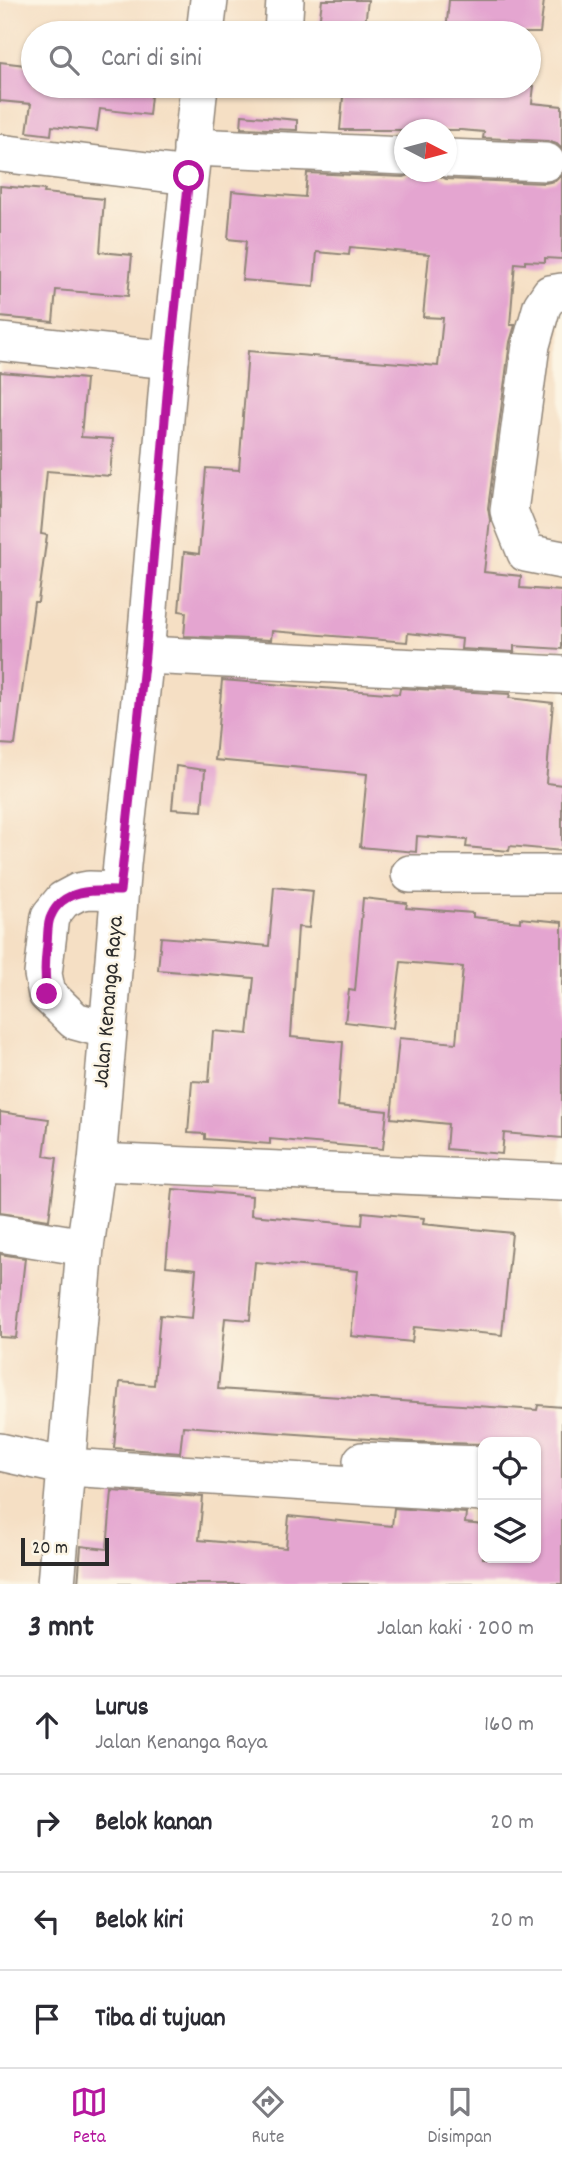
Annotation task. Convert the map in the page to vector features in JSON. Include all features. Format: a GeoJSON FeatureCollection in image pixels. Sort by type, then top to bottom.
{"type":"FeatureCollection","features":[{"type":"Feature","properties":{"kind":"street"},"geometry":{"type":"LineString","coordinates":[[206,21],[209,0]]}},
{"type":"Feature","properties":{"kind":"street"},"geometry":{"type":"LineString","coordinates":[[284,21],[285,0]]}},
{"type":"Feature","properties":{"kind":"street","name":"Jalan Kenanga Raya"},"geometry":{"type":"LineString","coordinates":[[56,1584],[85,1247],[97,1162],[170,360],[198,98]]}},
{"type":"Feature","properties":{"kind":"street"},"geometry":{"type":"LineString","coordinates":[[0,153],[190,161],[394,156]]}},
{"type":"Feature","properties":{"kind":"street"},"geometry":{"type":"LineString","coordinates":[[457,158],[546,162]]}},
{"type":"Feature","properties":{"kind":"street"},"geometry":{"type":"LineString","coordinates":[[562,292],[550,294],[542,306],[531,345],[509,511],[526,554],[562,561]]}},
{"type":"Feature","properties":{"kind":"street"},"geometry":{"type":"LineString","coordinates":[[0,342],[170,360]]}},
{"type":"Feature","properties":{"kind":"street"},"geometry":{"type":"LineString","coordinates":[[145,655],[562,675]]}},
{"type":"Feature","properties":{"kind":"street"},"geometry":{"type":"LineString","coordinates":[[410,874],[562,874]]}},
{"type":"Feature","properties":{"kind":"street"},"geometry":{"type":"LineString","coordinates":[[108,1030],[75,1021],[47,994],[43,974],[50,916],[63,900],[89,890],[120,891]]}},
{"type":"Feature","properties":{"kind":"street"},"geometry":{"type":"LineString","coordinates":[[97,1162],[562,1182]]}},
{"type":"Feature","properties":{"kind":"street"},"geometry":{"type":"LineString","coordinates":[[0,1233],[85,1247]]}},
{"type":"Feature","properties":{"kind":"street"},"geometry":{"type":"LineString","coordinates":[[0,1452],[478,1493]]}},
{"type":"Feature","properties":{"kind":"street"},"geometry":{"type":"LineString","coordinates":[[68,1459],[199,1457],[478,1465]]}},
{"type":"Feature","properties":{"kind":"building"},"geometry":{"type":"Polygon","coordinates":[[[322,0],[368,0],[365,21],[319,21],[322,0]]]}},
{"type":"Feature","properties":{"kind":"building"},"geometry":{"type":"Polygon","coordinates":[[[449,0],[544,0],[541,25],[541,21],[447,21],[449,0]]]}},
{"type":"Feature","properties":{"kind":"building"},"geometry":{"type":"Polygon","coordinates":[[[0,62],[21,65],[21,98],[151,98],[149,115],[100,109],[97,131],[52,126],[51,135],[27,132],[31,104],[0,101],[0,62]]]}},
{"type":"Feature","properties":{"kind":"building"},"geometry":{"type":"Polygon","coordinates":[[[343,98],[533,98],[532,103],[562,106],[562,149],[548,141],[483,138],[484,132],[457,130],[457,119],[394,119],[394,130],[340,130],[343,98]]]}},
{"type":"Feature","properties":{"kind":"building"},"geometry":{"type":"Polygon","coordinates":[[[242,115],[297,120],[297,130],[241,128],[242,115]]]}},
{"type":"Feature","properties":{"kind":"building"},"geometry":{"type":"Polygon","coordinates":[[[307,173],[394,177],[394,182],[457,182],[457,179],[545,183],[555,181],[562,175],[562,259],[545,258],[545,262],[515,263],[510,325],[515,325],[510,342],[488,508],[490,520],[484,572],[521,576],[520,588],[562,591],[562,649],[514,646],[514,652],[461,649],[462,639],[408,633],[407,642],[272,631],[271,640],[184,636],[186,612],[179,611],[184,552],[199,554],[206,468],[239,470],[248,351],[438,366],[443,318],[423,317],[429,254],[350,247],[349,255],[317,252],[314,286],[242,280],[246,241],[228,239],[232,191],[305,197],[307,173]]]}},
{"type":"Feature","properties":{"kind":"building"},"geometry":{"type":"Polygon","coordinates":[[[0,186],[104,199],[100,252],[132,255],[128,296],[56,290],[53,322],[0,317],[0,186]]]}},
{"type":"Feature","properties":{"kind":"building"},"geometry":{"type":"Polygon","coordinates":[[[0,372],[86,379],[81,437],[113,439],[110,476],[47,471],[41,534],[47,535],[38,602],[34,602],[15,745],[0,744],[0,372]]]}},
{"type":"Feature","properties":{"kind":"building"},"geometry":{"type":"Polygon","coordinates":[[[222,680],[399,694],[400,688],[510,694],[509,698],[553,703],[546,783],[562,785],[562,851],[510,846],[509,851],[466,847],[467,840],[417,836],[416,852],[360,847],[367,774],[215,760],[222,680]]]}},
{"type":"Feature","properties":{"kind":"building"},"geometry":{"type":"Polygon","coordinates":[[[176,766],[205,770],[202,811],[172,809],[176,766]]]}},
{"type":"Feature","properties":{"kind":"building"},"geometry":{"type":"Polygon","coordinates":[[[274,887],[313,891],[309,928],[298,927],[291,1037],[343,1042],[338,1106],[387,1111],[383,1149],[270,1139],[270,1144],[205,1139],[205,1134],[188,1133],[192,1081],[209,1082],[213,1031],[248,1034],[254,978],[158,970],[161,937],[269,946],[274,887]]]}},
{"type":"Feature","properties":{"kind":"building"},"geometry":{"type":"Polygon","coordinates":[[[363,898],[407,903],[406,908],[473,913],[473,917],[520,922],[520,918],[562,922],[562,1138],[504,1133],[502,1154],[446,1149],[448,1124],[391,1118],[399,1038],[456,1043],[463,967],[401,962],[393,1028],[345,1022],[349,990],[355,991],[363,898]]]}},
{"type":"Feature","properties":{"kind":"building"},"geometry":{"type":"Polygon","coordinates":[[[0,1112],[49,1119],[44,1156],[57,1158],[49,1220],[0,1213],[0,1112]]]}},
{"type":"Feature","properties":{"kind":"building"},"geometry":{"type":"Polygon","coordinates":[[[173,1189],[252,1196],[251,1215],[362,1225],[363,1212],[424,1218],[423,1224],[512,1233],[502,1335],[414,1327],[412,1342],[351,1336],[358,1271],[255,1262],[250,1320],[225,1318],[218,1389],[537,1410],[538,1405],[562,1407],[562,1584],[78,1584],[81,1546],[107,1549],[112,1491],[203,1497],[199,1540],[286,1548],[289,1516],[392,1526],[394,1508],[466,1513],[465,1523],[478,1524],[478,1563],[541,1563],[541,1437],[478,1437],[478,1444],[413,1442],[183,1426],[180,1453],[114,1448],[120,1382],[154,1385],[160,1315],[192,1318],[196,1269],[166,1266],[173,1189]]]}},
{"type":"Feature","properties":{"kind":"building"},"geometry":{"type":"Polygon","coordinates":[[[0,1254],[25,1258],[16,1338],[0,1337],[0,1254]]]}},
{"type":"Feature","properties":{"kind":"route"},"geometry":{"type":"LineString","coordinates":[[47,994],[43,974],[50,916],[63,900],[78,892],[120,891],[145,655],[189,176]]}}]}
